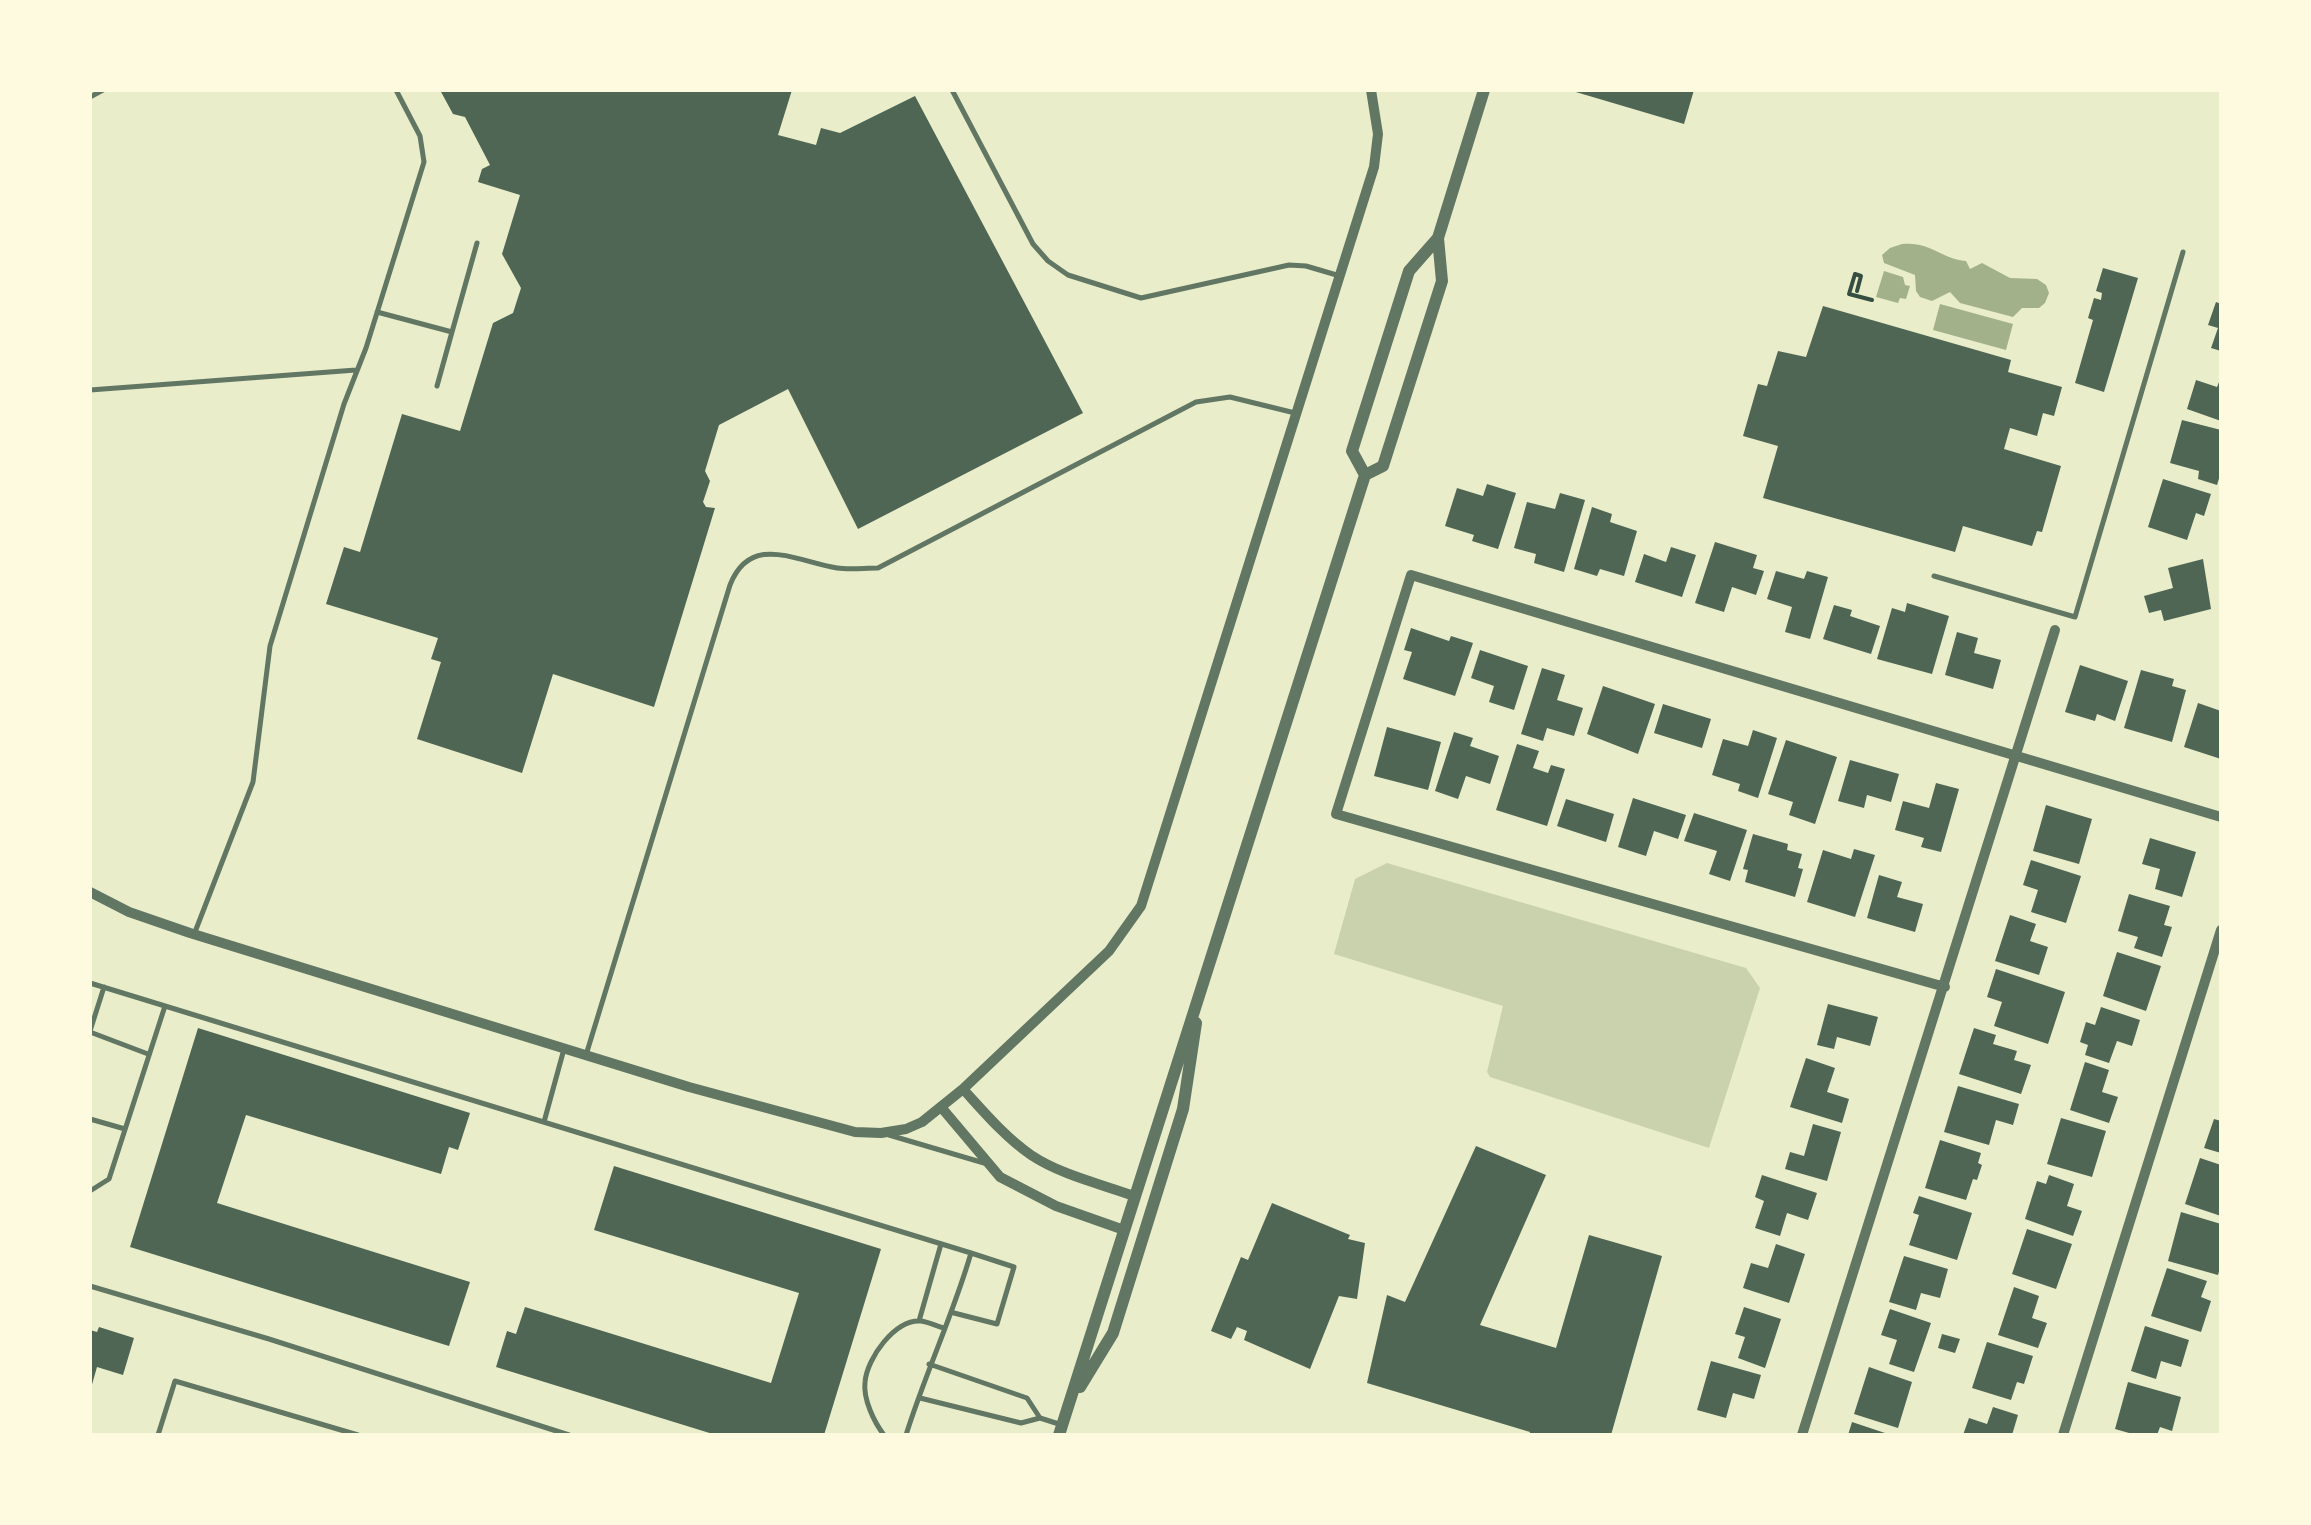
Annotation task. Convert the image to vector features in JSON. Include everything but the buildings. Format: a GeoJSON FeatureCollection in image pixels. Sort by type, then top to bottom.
{"type":"FeatureCollection","features":[{"type":"Feature","properties":{"kind":"street"},"geometry":{"type":"LineString","coordinates":[[90,892],[128,912],[194,935],[564,1050],[856,1132],[906,1130],[963,1089],[1109,950],[1141,906],[1374,167],[1378,134],[1371,90]]}},
{"type":"Feature","properties":{"kind":"street"},"geometry":{"type":"LineString","coordinates":[[1060,1430],[1365,476],[1383,466],[1442,281],[1438,238],[1484,90]]}},
{"type":"Feature","properties":{"kind":"street"},"geometry":{"type":"LineString","coordinates":[[1365,476],[1352,452],[1409,270],[1438,238]]}},
{"type":"Feature","properties":{"kind":"street"},"geometry":{"type":"LineString","coordinates":[[1944,987],[1336,814],[1411,576],[2221,817]]}},
{"type":"Feature","properties":{"kind":"street"},"geometry":{"type":"LineString","coordinates":[[1802,1435],[2055,630]]}},
{"type":"Feature","properties":{"kind":"street"},"geometry":{"type":"LineString","coordinates":[[2064,1435],[2221,930]]}},
{"type":"Feature","properties":{"kind":"street"},"geometry":{"type":"LineString","coordinates":[[1068,1406],[1113,1333],[1183,1110],[1202,982]]}},
{"type":"Feature","properties":{"kind":"street"},"geometry":{"type":"LineString","coordinates":[[963,1089],[996,1126],[1032,1156],[1134,1196]]}},
{"type":"Feature","properties":{"kind":"street"},"geometry":{"type":"LineString","coordinates":[[941,1106],[1000,1177],[1026,1192],[1124,1230]]}},
{"type":"Feature","properties":{"kind":"lane"},"geometry":{"type":"LineString","coordinates":[[90,97],[103,90]]}},
{"type":"Feature","properties":{"kind":"lane"},"geometry":{"type":"LineString","coordinates":[[194,935],[253,782],[270,646],[424,162],[420,136],[396,90]]}},
{"type":"Feature","properties":{"kind":"lane"},"geometry":{"type":"LineString","coordinates":[[952,90],[1033,244],[1068,275],[1141,298],[1289,266],[1306,266],[1340,276]]}},
{"type":"Feature","properties":{"kind":"lane"},"geometry":{"type":"LineString","coordinates":[[437,386],[477,243]]}},
{"type":"Feature","properties":{"kind":"lane"},"geometry":{"type":"LineString","coordinates":[[1934,576],[2075,617],[2184,252]]}},
{"type":"Feature","properties":{"kind":"lane"},"geometry":{"type":"LineString","coordinates":[[377,312],[452,332]]}},
{"type":"Feature","properties":{"kind":"lane"},"geometry":{"type":"LineString","coordinates":[[90,390],[357,370]]}},
{"type":"Feature","properties":{"kind":"lane"},"geometry":{"type":"LineString","coordinates":[[586,1056],[730,586],[744,563],[760,556],[781,554],[838,568],[878,568],[1196,402],[1218,397],[1241,398],[1296,413]]}},
{"type":"Feature","properties":{"kind":"lane"},"geometry":{"type":"LineString","coordinates":[[2055,630],[2060,613]]}},
{"type":"Feature","properties":{"kind":"lane"},"geometry":{"type":"LineString","coordinates":[[90,983],[1014,1267],[997,1324],[954,1313]]}},
{"type":"Feature","properties":{"kind":"lane"},"geometry":{"type":"LineString","coordinates":[[104,988],[90,1031],[149,1054]]}},
{"type":"Feature","properties":{"kind":"lane"},"geometry":{"type":"LineString","coordinates":[[90,1191],[109,1179],[165,1006]]}},
{"type":"Feature","properties":{"kind":"lane"},"geometry":{"type":"LineString","coordinates":[[544,1122],[564,1050]]}},
{"type":"Feature","properties":{"kind":"lane"},"geometry":{"type":"LineString","coordinates":[[90,1120],[124,1129]]}},
{"type":"Feature","properties":{"kind":"lane"},"geometry":{"type":"LineString","coordinates":[[881,1132],[989,1165]]}},
{"type":"Feature","properties":{"kind":"lane"},"geometry":{"type":"LineString","coordinates":[[919,1321],[941,1244]]}},
{"type":"Feature","properties":{"kind":"lane"},"geometry":{"type":"LineString","coordinates":[[905,1435],[944,1328],[954,1313],[971,1254]]}},
{"type":"Feature","properties":{"kind":"lane"},"geometry":{"type":"LineString","coordinates":[[90,1286],[569,1435]]}},
{"type":"Feature","properties":{"kind":"lane"},"geometry":{"type":"LineString","coordinates":[[884,1435],[874,1422],[865,1382],[880,1346],[898,1325],[919,1321],[944,1328]]}},
{"type":"Feature","properties":{"kind":"lane"},"geometry":{"type":"LineString","coordinates":[[930,1364],[1026,1398],[1040,1418],[1060,1430]]}},
{"type":"Feature","properties":{"kind":"lane"},"geometry":{"type":"LineString","coordinates":[[158,1435],[175,1381],[358,1435]]}},
{"type":"Feature","properties":{"kind":"lane"},"geometry":{"type":"LineString","coordinates":[[920,1398],[1021,1423],[1040,1418]]}},
{"type":"Feature","properties":{"kind":"path"},"geometry":{"type":"LineString","coordinates":[[1856,290],[1861,276],[1855,274],[1849,294],[1872,300]]}},
{"type":"Feature","properties":{"kind":"shaded area"},"geometry":{"type":"Polygon","coordinates":[[[1902,244],[1921,245],[1966,261],[1970,269],[1982,263],[2010,278],[2037,279],[2049,293],[2039,308],[2022,308],[2013,317],[1960,303],[1950,292],[1932,301],[1920,297],[1915,275],[1884,263],[1882,255],[1902,244]]]}},
{"type":"Feature","properties":{"kind":"shaded area"},"geometry":{"type":"Polygon","coordinates":[[[1884,271],[1903,277],[1905,285],[1910,286],[1906,299],[1900,298],[1898,303],[1876,297],[1884,271]]]}},
{"type":"Feature","properties":{"kind":"shaded area"},"geometry":{"type":"Polygon","coordinates":[[[1940,304],[2013,324],[2006,350],[1933,330],[1940,304]]]}},
{"type":"Feature","properties":{"kind":"shaded area"},"geometry":{"type":"Polygon","coordinates":[[[1387,863],[1746,968],[1760,988],[1709,1148],[1490,1077],[1487,1072],[1503,1006],[1334,954],[1355,879],[1387,863]]]}}]}
